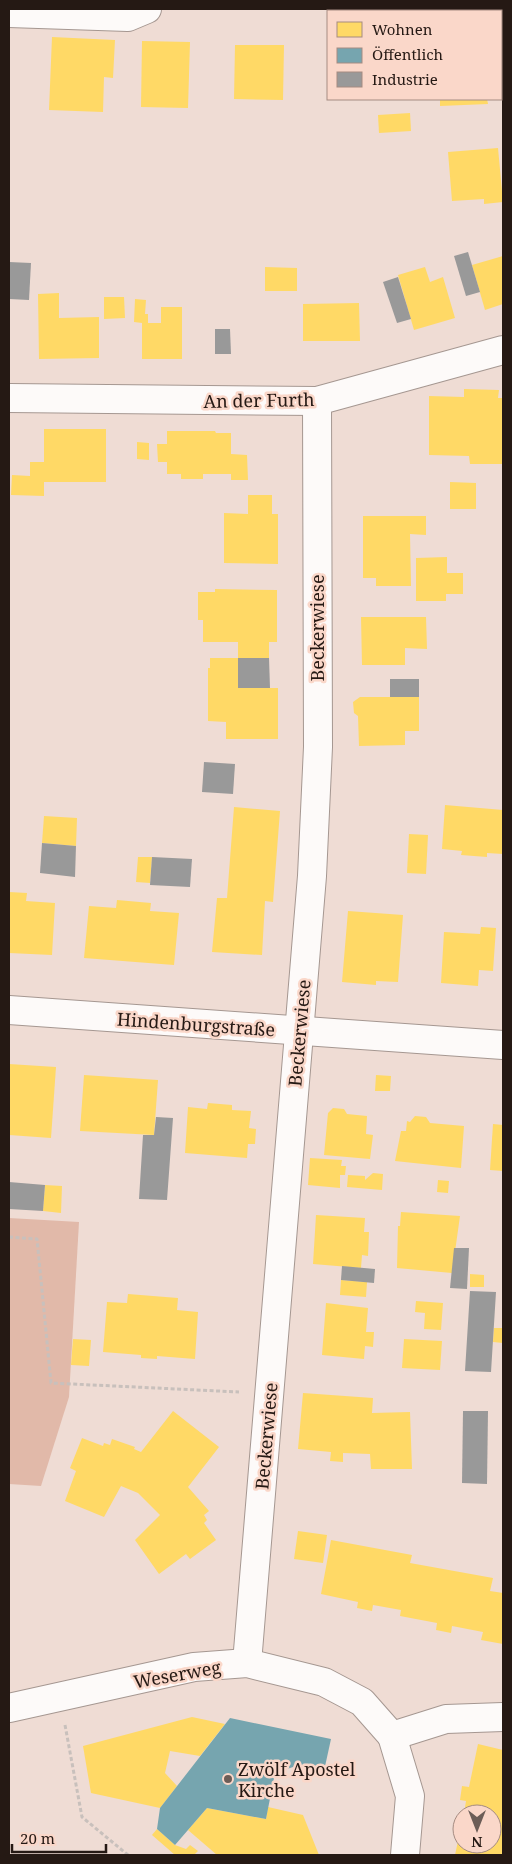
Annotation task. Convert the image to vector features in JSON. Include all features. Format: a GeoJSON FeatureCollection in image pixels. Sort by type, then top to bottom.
{"type":"FeatureCollection","features":[{"type":"Feature","properties":{"kind":"street"},"geometry":{"type":"LineString","coordinates":[[9,13],[128,17],[147,9]]}},
{"type":"Feature","properties":{"kind":"street","name":"An der Furth"},"geometry":{"type":"LineString","coordinates":[[9,398],[317,401],[503,350]]}},
{"type":"Feature","properties":{"kind":"street","name":"Beckerwiese"},"geometry":{"type":"LineString","coordinates":[[248,1664],[312,876],[318,747],[317,401]]}},
{"type":"Feature","properties":{"kind":"street","name":"Hindenburgstraße"},"geometry":{"type":"LineString","coordinates":[[9,1010],[503,1045]]}},
{"type":"Feature","properties":{"kind":"street","name":"Weserweg"},"geometry":{"type":"LineString","coordinates":[[9,1708],[194,1667],[248,1664],[324,1682],[362,1702],[392,1736]]}},
{"type":"Feature","properties":{"kind":"street"},"geometry":{"type":"LineString","coordinates":[[405,1855],[410,1796],[392,1736],[446,1719],[503,1718]]}},
{"type":"Feature","properties":{"kind":"path"},"geometry":{"type":"LineString","coordinates":[[9,1237],[37,1239],[51,1383],[269,1393]]}},
{"type":"Feature","properties":{"kind":"path"},"geometry":{"type":"LineString","coordinates":[[60,1698],[82,1817],[128,1855]]}},
{"type":"Feature","properties":{"kind":"shaded area"},"geometry":{"type":"Polygon","coordinates":[[[9,1218],[79,1222],[69,1397],[41,1486],[9,1484],[9,1218]]]}},
{"type":"Feature","properties":{"kind":"building: Wohnen"},"geometry":{"type":"Polygon","coordinates":[[[52,37],[115,40],[113,78],[104,77],[103,112],[49,110],[52,37]]]}},
{"type":"Feature","properties":{"kind":"building: Wohnen"},"geometry":{"type":"Polygon","coordinates":[[[142,41],[190,42],[188,108],[141,107],[142,41]]]}},
{"type":"Feature","properties":{"kind":"building: Wohnen"},"geometry":{"type":"Polygon","coordinates":[[[235,45],[284,45],[283,100],[234,99],[235,45]]]}},
{"type":"Feature","properties":{"kind":"building: Wohnen"},"geometry":{"type":"Polygon","coordinates":[[[440,100],[487,100],[488,104],[440,106],[440,100]]]}},
{"type":"Feature","properties":{"kind":"building: Wohnen"},"geometry":{"type":"Polygon","coordinates":[[[410,113],[411,131],[379,133],[378,115],[410,113]]]}},
{"type":"Feature","properties":{"kind":"building: Wohnen"},"geometry":{"type":"Polygon","coordinates":[[[498,148],[503,202],[484,204],[484,199],[452,201],[448,152],[498,148]]]}},
{"type":"Feature","properties":{"kind":"building: Wohnen"},"geometry":{"type":"Polygon","coordinates":[[[503,256],[503,304],[485,310],[472,265],[503,256]]]}},
{"type":"Feature","properties":{"kind":"building: Wohnen"},"geometry":{"type":"Polygon","coordinates":[[[265,267],[297,268],[297,291],[265,291],[265,267]]]}},
{"type":"Feature","properties":{"kind":"building: Wohnen"},"geometry":{"type":"Polygon","coordinates":[[[425,267],[430,282],[443,277],[455,318],[414,330],[398,275],[425,267]]]}},
{"type":"Feature","properties":{"kind":"building: Wohnen"},"geometry":{"type":"Polygon","coordinates":[[[59,293],[59,318],[99,317],[99,358],[39,359],[38,294],[59,293]]]}},
{"type":"Feature","properties":{"kind":"building: Wohnen"},"geometry":{"type":"Polygon","coordinates":[[[104,297],[124,297],[125,318],[104,319],[104,297]]]}},
{"type":"Feature","properties":{"kind":"building: Wohnen"},"geometry":{"type":"Polygon","coordinates":[[[135,299],[146,300],[145,314],[148,314],[148,323],[161,323],[161,307],[182,307],[182,359],[142,359],[142,323],[134,322],[135,299]]]}},
{"type":"Feature","properties":{"kind":"building: Wohnen"},"geometry":{"type":"Polygon","coordinates":[[[359,303],[360,341],[303,341],[303,304],[359,303]]]}},
{"type":"Feature","properties":{"kind":"building: Wohnen"},"geometry":{"type":"Polygon","coordinates":[[[464,389],[499,390],[498,398],[503,398],[503,464],[470,464],[469,456],[429,455],[429,396],[464,397],[464,389]]]}},
{"type":"Feature","properties":{"kind":"building: Wohnen"},"geometry":{"type":"Polygon","coordinates":[[[44,429],[106,429],[106,482],[44,482],[44,496],[11,495],[12,475],[30,476],[30,462],[44,462],[44,429]]]}},
{"type":"Feature","properties":{"kind":"building: Wohnen"},"geometry":{"type":"Polygon","coordinates":[[[167,431],[231,433],[231,454],[247,455],[248,480],[231,480],[231,474],[203,474],[203,479],[181,479],[181,474],[167,474],[167,462],[158,462],[157,444],[167,444],[167,431]]]}},
{"type":"Feature","properties":{"kind":"building: Wohnen"},"geometry":{"type":"Polygon","coordinates":[[[137,442],[149,443],[149,460],[137,459],[137,442]]]}},
{"type":"Feature","properties":{"kind":"building: Wohnen"},"geometry":{"type":"Polygon","coordinates":[[[450,482],[476,483],[476,509],[450,509],[450,482]]]}},
{"type":"Feature","properties":{"kind":"building: Wohnen"},"geometry":{"type":"Polygon","coordinates":[[[248,495],[272,495],[272,514],[278,514],[278,564],[224,563],[224,513],[248,514],[248,495]]]}},
{"type":"Feature","properties":{"kind":"building: Wohnen"},"geometry":{"type":"Polygon","coordinates":[[[363,516],[426,516],[426,535],[410,534],[411,586],[376,586],[376,578],[363,578],[363,516]]]}},
{"type":"Feature","properties":{"kind":"building: Wohnen"},"geometry":{"type":"Polygon","coordinates":[[[447,557],[447,573],[463,573],[463,594],[446,594],[446,601],[416,601],[416,558],[447,557]]]}},
{"type":"Feature","properties":{"kind":"building: Wohnen"},"geometry":{"type":"Polygon","coordinates":[[[215,589],[277,590],[277,642],[269,642],[269,658],[238,658],[238,642],[203,642],[203,620],[198,620],[198,592],[215,592],[215,589]]]}},
{"type":"Feature","properties":{"kind":"building: Wohnen"},"geometry":{"type":"Polygon","coordinates":[[[361,617],[426,617],[427,649],[405,648],[405,665],[362,665],[361,617]]]}},
{"type":"Feature","properties":{"kind":"building: Wohnen"},"geometry":{"type":"Polygon","coordinates":[[[210,658],[238,658],[238,688],[278,688],[278,739],[226,739],[226,722],[208,721],[208,668],[210,668],[210,658]]]}},
{"type":"Feature","properties":{"kind":"building: Wohnen"},"geometry":{"type":"Polygon","coordinates":[[[360,697],[419,697],[419,731],[405,731],[405,745],[359,746],[358,716],[354,713],[353,702],[360,697]]]}},
{"type":"Feature","properties":{"kind":"building: Wohnen"},"geometry":{"type":"Polygon","coordinates":[[[445,805],[503,810],[503,854],[487,853],[487,857],[461,855],[462,851],[442,849],[445,805]]]}},
{"type":"Feature","properties":{"kind":"building: Wohnen"},"geometry":{"type":"Polygon","coordinates":[[[234,807],[280,811],[273,902],[265,901],[262,955],[212,952],[217,898],[227,898],[234,807]]]}},
{"type":"Feature","properties":{"kind":"building: Wohnen"},"geometry":{"type":"Polygon","coordinates":[[[44,816],[77,818],[76,846],[42,843],[44,816]]]}},
{"type":"Feature","properties":{"kind":"building: Wohnen"},"geometry":{"type":"Polygon","coordinates":[[[409,834],[428,835],[426,874],[407,873],[409,834]]]}},
{"type":"Feature","properties":{"kind":"building: Wohnen"},"geometry":{"type":"Polygon","coordinates":[[[138,857],[152,857],[150,883],[136,882],[138,857]]]}},
{"type":"Feature","properties":{"kind":"building: Wohnen"},"geometry":{"type":"Polygon","coordinates":[[[9,892],[27,893],[26,901],[55,903],[52,955],[9,953],[9,892]]]}},
{"type":"Feature","properties":{"kind":"building: Wohnen"},"geometry":{"type":"Polygon","coordinates":[[[117,900],[151,903],[150,911],[179,913],[174,965],[84,958],[89,906],[116,908],[117,900]]]}},
{"type":"Feature","properties":{"kind":"building: Wohnen"},"geometry":{"type":"Polygon","coordinates":[[[348,911],[403,915],[398,982],[376,981],[376,985],[342,982],[348,911]]]}},
{"type":"Feature","properties":{"kind":"building: Wohnen"},"geometry":{"type":"Polygon","coordinates":[[[481,927],[496,928],[493,971],[479,970],[478,986],[441,983],[444,932],[480,934],[481,927]]]}},
{"type":"Feature","properties":{"kind":"building: Wohnen"},"geometry":{"type":"Polygon","coordinates":[[[9,1064],[56,1067],[51,1138],[9,1135],[9,1064]]]}},
{"type":"Feature","properties":{"kind":"building: Wohnen"},"geometry":{"type":"Polygon","coordinates":[[[84,1075],[158,1080],[154,1135],[80,1131],[84,1075]]]}},
{"type":"Feature","properties":{"kind":"building: Wohnen"},"geometry":{"type":"Polygon","coordinates":[[[376,1075],[391,1076],[390,1091],[375,1091],[376,1075]]]}},
{"type":"Feature","properties":{"kind":"building: Wohnen"},"geometry":{"type":"Polygon","coordinates":[[[208,1103],[232,1105],[232,1110],[251,1111],[249,1128],[256,1129],[255,1144],[248,1144],[247,1158],[185,1153],[188,1107],[207,1109],[208,1103]]]}},
{"type":"Feature","properties":{"kind":"building: Wohnen"},"geometry":{"type":"Polygon","coordinates":[[[333,1108],[344,1109],[347,1114],[367,1116],[366,1134],[373,1135],[370,1159],[324,1155],[328,1113],[333,1108]]]}},
{"type":"Feature","properties":{"kind":"building: Wohnen"},"geometry":{"type":"Polygon","coordinates":[[[415,1116],[426,1117],[430,1123],[464,1126],[461,1168],[395,1161],[401,1131],[406,1131],[407,1121],[410,1122],[415,1116]]]}},
{"type":"Feature","properties":{"kind":"building: Wohnen"},"geometry":{"type":"Polygon","coordinates":[[[493,1124],[503,1125],[503,1171],[490,1170],[493,1124]]]}},
{"type":"Feature","properties":{"kind":"building: Wohnen"},"geometry":{"type":"Polygon","coordinates":[[[310,1158],[342,1160],[341,1166],[346,1166],[345,1175],[340,1175],[340,1188],[308,1185],[310,1158]]]}},
{"type":"Feature","properties":{"kind":"building: Wohnen"},"geometry":{"type":"Polygon","coordinates":[[[373,1173],[383,1174],[382,1190],[347,1187],[348,1175],[365,1176],[365,1180],[373,1173]]]}},
{"type":"Feature","properties":{"kind":"building: Wohnen"},"geometry":{"type":"Polygon","coordinates":[[[438,1180],[449,1181],[448,1193],[437,1192],[438,1180]]]}},
{"type":"Feature","properties":{"kind":"building: Wohnen"},"geometry":{"type":"Polygon","coordinates":[[[45,1185],[62,1186],[61,1213],[43,1211],[45,1185]]]}},
{"type":"Feature","properties":{"kind":"building: Wohnen"},"geometry":{"type":"Polygon","coordinates":[[[401,1212],[460,1216],[452,1273],[397,1268],[398,1226],[400,1226],[401,1212]]]}},
{"type":"Feature","properties":{"kind":"building: Wohnen"},"geometry":{"type":"Polygon","coordinates":[[[316,1215],[365,1218],[364,1232],[369,1232],[368,1256],[362,1255],[361,1268],[313,1264],[316,1215]]]}},
{"type":"Feature","properties":{"kind":"building: Wohnen"},"geometry":{"type":"Polygon","coordinates":[[[470,1274],[484,1275],[484,1287],[470,1287],[470,1274]]]}},
{"type":"Feature","properties":{"kind":"building: Wohnen"},"geometry":{"type":"Polygon","coordinates":[[[341,1280],[367,1282],[366,1297],[340,1295],[341,1280]]]}},
{"type":"Feature","properties":{"kind":"building: Wohnen"},"geometry":{"type":"Polygon","coordinates":[[[128,1294],[178,1298],[177,1310],[198,1312],[195,1359],[157,1356],[157,1359],[141,1358],[141,1355],[103,1352],[107,1302],[127,1303],[128,1294]]]}},
{"type":"Feature","properties":{"kind":"building: Wohnen"},"geometry":{"type":"Polygon","coordinates":[[[416,1301],[443,1303],[441,1330],[424,1329],[425,1313],[415,1312],[416,1301]]]}},
{"type":"Feature","properties":{"kind":"building: Wohnen"},"geometry":{"type":"Polygon","coordinates":[[[326,1303],[368,1308],[366,1332],[374,1332],[373,1347],[365,1346],[364,1359],[322,1355],[326,1303]]]}},
{"type":"Feature","properties":{"kind":"building: Wohnen"},"geometry":{"type":"Polygon","coordinates":[[[494,1328],[503,1328],[503,1343],[493,1342],[494,1328]]]}},
{"type":"Feature","properties":{"kind":"building: Wohnen"},"geometry":{"type":"Polygon","coordinates":[[[73,1339],[91,1340],[89,1366],[71,1365],[73,1339]]]}},
{"type":"Feature","properties":{"kind":"building: Wohnen"},"geometry":{"type":"Polygon","coordinates":[[[404,1339],[442,1341],[440,1370],[402,1368],[404,1339]]]}},
{"type":"Feature","properties":{"kind":"building: Wohnen"},"geometry":{"type":"Polygon","coordinates":[[[303,1393],[373,1398],[372,1413],[410,1412],[412,1469],[371,1469],[370,1454],[343,1453],[343,1462],[330,1461],[331,1452],[298,1449],[303,1393]]]}},
{"type":"Feature","properties":{"kind":"building: Wohnen"},"geometry":{"type":"Polygon","coordinates":[[[173,1411],[219,1447],[188,1487],[209,1511],[204,1515],[207,1520],[204,1523],[216,1540],[190,1559],[186,1554],[159,1574],[135,1540],[160,1515],[138,1493],[121,1486],[104,1517],[65,1501],[76,1471],[70,1468],[82,1438],[103,1446],[104,1443],[110,1445],[112,1439],[135,1447],[134,1449],[141,1452],[173,1411]]]}},
{"type":"Feature","properties":{"kind":"building: Wohnen"},"geometry":{"type":"Polygon","coordinates":[[[298,1531],[327,1535],[323,1563],[294,1559],[298,1531]]]}},
{"type":"Feature","properties":{"kind":"building: Wohnen"},"geometry":{"type":"Polygon","coordinates":[[[331,1540],[412,1555],[410,1563],[493,1578],[490,1591],[503,1593],[503,1644],[481,1640],[483,1632],[452,1626],[451,1633],[436,1630],[437,1623],[400,1616],[401,1610],[373,1605],[372,1611],[357,1608],[358,1602],[321,1594],[331,1540]]]}},
{"type":"Feature","properties":{"kind":"building: Wohnen"},"geometry":{"type":"Polygon","coordinates":[[[192,1717],[225,1724],[200,1756],[170,1751],[165,1773],[177,1786],[160,1808],[91,1793],[83,1746],[192,1717]]]}},
{"type":"Feature","properties":{"kind":"building: Wohnen"},"geometry":{"type":"Polygon","coordinates":[[[478,1744],[503,1750],[503,1855],[455,1855],[502,1854],[502,1804],[466,1804],[466,1801],[460,1800],[462,1786],[469,1787],[478,1744]]]}},
{"type":"Feature","properties":{"kind":"building: Wohnen"},"geometry":{"type":"Polygon","coordinates":[[[268,1807],[303,1815],[319,1855],[217,1855],[188,1830],[207,1808],[266,1819],[268,1807]]]}},
{"type":"Feature","properties":{"kind":"building: Wohnen"},"geometry":{"type":"Polygon","coordinates":[[[157,1829],[175,1845],[186,1849],[190,1845],[198,1851],[194,1855],[175,1855],[152,1835],[157,1829]]]}},
{"type":"Feature","properties":{"kind":"building: Öffentlich","name":"Zwölf Apostel Kirche"},"geometry":{"type":"Polygon","coordinates":[[[230,1718],[331,1739],[324,1771],[296,1766],[275,1773],[266,1819],[207,1808],[175,1845],[157,1829],[160,1808],[230,1718]]]}},
{"type":"Feature","properties":{"kind":"building: Industrie"},"geometry":{"type":"Polygon","coordinates":[[[468,252],[480,292],[466,296],[454,256],[468,252]]]}},
{"type":"Feature","properties":{"kind":"building: Industrie"},"geometry":{"type":"Polygon","coordinates":[[[9,262],[31,263],[29,300],[9,299],[9,262]]]}},
{"type":"Feature","properties":{"kind":"building: Industrie"},"geometry":{"type":"Polygon","coordinates":[[[398,277],[411,319],[397,323],[383,282],[398,277]]]}},
{"type":"Feature","properties":{"kind":"building: Industrie"},"geometry":{"type":"Polygon","coordinates":[[[215,329],[230,329],[231,354],[215,354],[215,329]]]}},
{"type":"Feature","properties":{"kind":"building: Industrie"},"geometry":{"type":"Polygon","coordinates":[[[238,658],[269,658],[270,688],[238,688],[238,658]]]}},
{"type":"Feature","properties":{"kind":"building: Industrie"},"geometry":{"type":"Polygon","coordinates":[[[390,679],[419,679],[419,697],[390,697],[390,679]]]}},
{"type":"Feature","properties":{"kind":"building: Industrie"},"geometry":{"type":"Polygon","coordinates":[[[204,762],[235,764],[233,794],[202,792],[204,762]]]}},
{"type":"Feature","properties":{"kind":"building: Industrie"},"geometry":{"type":"Polygon","coordinates":[[[42,843],[76,846],[75,877],[40,873],[42,843]]]}},
{"type":"Feature","properties":{"kind":"building: Industrie"},"geometry":{"type":"Polygon","coordinates":[[[152,857],[192,859],[190,887],[150,885],[152,857]]]}},
{"type":"Feature","properties":{"kind":"building: Industrie"},"geometry":{"type":"Polygon","coordinates":[[[156,1117],[173,1118],[167,1200],[139,1199],[143,1135],[154,1135],[156,1117]]]}},
{"type":"Feature","properties":{"kind":"building: Industrie"},"geometry":{"type":"Polygon","coordinates":[[[9,1182],[45,1185],[43,1211],[9,1209],[9,1182]]]}},
{"type":"Feature","properties":{"kind":"building: Industrie"},"geometry":{"type":"Polygon","coordinates":[[[454,1248],[469,1248],[467,1289],[450,1288],[454,1248]]]}},
{"type":"Feature","properties":{"kind":"building: Industrie"},"geometry":{"type":"Polygon","coordinates":[[[342,1266],[375,1269],[374,1283],[341,1280],[342,1266]]]}},
{"type":"Feature","properties":{"kind":"building: Industrie"},"geometry":{"type":"Polygon","coordinates":[[[470,1291],[496,1292],[491,1372],[465,1371],[470,1291]]]}},
{"type":"Feature","properties":{"kind":"building: Industrie"},"geometry":{"type":"Polygon","coordinates":[[[463,1411],[488,1411],[487,1484],[462,1483],[463,1411]]]}},
{"type":"Feature","properties":{"kind":"place","name":"Zwölf Apostel Kirche"},"geometry":{"type":"Point","coordinates":[228,1779]}}]}
